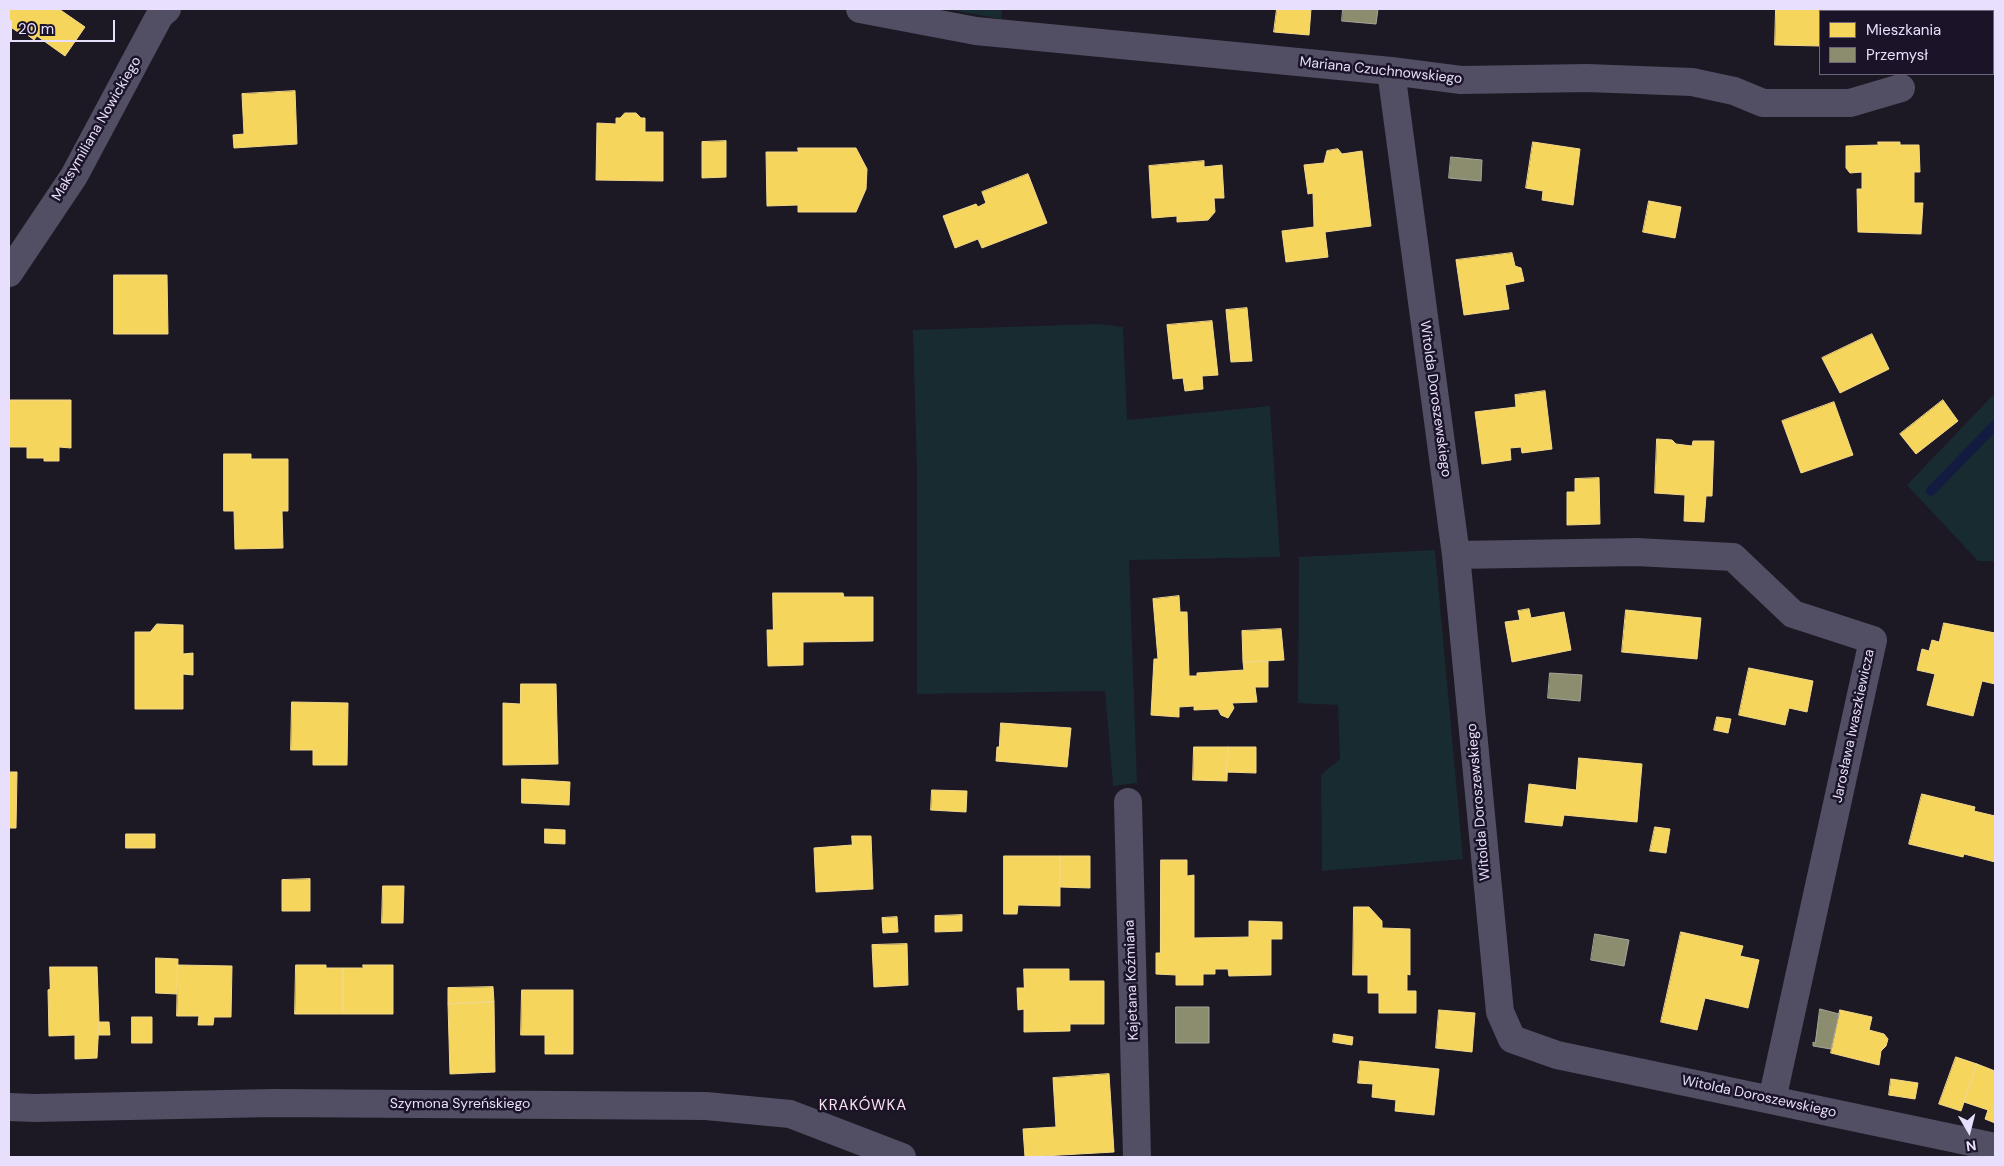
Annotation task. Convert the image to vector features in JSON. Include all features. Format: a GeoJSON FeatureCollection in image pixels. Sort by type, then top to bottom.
{"type":"FeatureCollection","features":[{"type":"Feature","properties":{"kind":"street","name":"Maksymiliana Nowickiego"},"geometry":{"type":"LineString","coordinates":[[9,273],[74,176],[160,15],[167,9]]}},
{"type":"Feature","properties":{"kind":"street","name":"Mariana Czuchnowskiego"},"geometry":{"type":"LineString","coordinates":[[860,9],[976,31],[1390,71],[1461,80],[1587,78],[1692,82],[1734,91],[1763,103],[1850,102],[1901,88]]}},
{"type":"Feature","properties":{"kind":"street","name":"Witolda Doroszewskiego"},"geometry":{"type":"LineString","coordinates":[[1390,71],[1456,555],[1500,1012],[1512,1039],[1557,1055],[1995,1147]]}},
{"type":"Feature","properties":{"kind":"street","name":"Jarosława Iwaszkiewicza"},"geometry":{"type":"LineString","coordinates":[[1456,555],[1636,552],[1733,557],[1793,614],[1873,640],[1772,1100]]}},
{"type":"Feature","properties":{"kind":"street","name":"Kajetana Koźmiana"},"geometry":{"type":"LineString","coordinates":[[1128,802],[1137,1157]]}},
{"type":"Feature","properties":{"kind":"street","name":"Szymona Syreńskiego"},"geometry":{"type":"LineString","coordinates":[[9,1107],[296,1102],[706,1106],[790,1114],[902,1157]]}},
{"type":"Feature","properties":{"kind":"green space"},"geometry":{"type":"Polygon","coordinates":[[[946,9],[1002,9],[1001,19],[946,9]]]}},
{"type":"Feature","properties":{"kind":"green space"},"geometry":{"type":"Polygon","coordinates":[[[1098,324],[1123,327],[1127,420],[1270,406],[1280,557],[1129,560],[1137,783],[1113,786],[1105,691],[917,694],[917,473],[913,330],[1098,324]]]}},
{"type":"Feature","properties":{"kind":"green space"},"geometry":{"type":"Polygon","coordinates":[[[1995,393],[1995,561],[1978,561],[1907,485],[1995,393]]]}},
{"type":"Feature","properties":{"kind":"green space"},"geometry":{"type":"Polygon","coordinates":[[[1435,550],[1463,859],[1322,871],[1321,775],[1340,759],[1338,705],[1298,703],[1299,557],[1435,550]]]}},
{"type":"Feature","properties":{"kind":"building: Mieszkania"},"geometry":{"type":"Polygon","coordinates":[[[9,9],[59,9],[85,27],[65,56],[37,36],[34,40],[20,29],[18,32],[9,26],[9,9]]]}},
{"type":"Feature","properties":{"kind":"building: Mieszkania"},"geometry":{"type":"Polygon","coordinates":[[[1277,9],[1311,9],[1309,35],[1274,32],[1277,9]]]}},
{"type":"Feature","properties":{"kind":"building: Mieszkania"},"geometry":{"type":"Polygon","coordinates":[[[1776,9],[1843,9],[1819,10],[1819,46],[1775,45],[1776,9]]]}},
{"type":"Feature","properties":{"kind":"building: Mieszkania"},"geometry":{"type":"Polygon","coordinates":[[[1843,9],[1868,9],[1868,10],[1843,9]]]}},
{"type":"Feature","properties":{"kind":"building: Mieszkania"},"geometry":{"type":"Polygon","coordinates":[[[1906,9],[1937,9],[1937,10],[1906,9]]]}},
{"type":"Feature","properties":{"kind":"building: Mieszkania"},"geometry":{"type":"Polygon","coordinates":[[[295,91],[297,144],[234,148],[233,135],[244,134],[242,94],[295,91]]]}},
{"type":"Feature","properties":{"kind":"building: Mieszkania"},"geometry":{"type":"Polygon","coordinates":[[[625,113],[636,113],[641,118],[645,118],[645,132],[663,132],[663,181],[596,180],[597,123],[616,124],[616,118],[620,118],[625,113]]]}},
{"type":"Feature","properties":{"kind":"building: Mieszkania"},"geometry":{"type":"Polygon","coordinates":[[[726,141],[726,177],[702,178],[702,142],[726,141]]]}},
{"type":"Feature","properties":{"kind":"building: Mieszkania"},"geometry":{"type":"Polygon","coordinates":[[[1533,142],[1580,149],[1573,205],[1542,200],[1543,191],[1526,188],[1533,142]]]}},
{"type":"Feature","properties":{"kind":"building: Mieszkania"},"geometry":{"type":"Polygon","coordinates":[[[1878,142],[1900,142],[1900,145],[1919,145],[1920,172],[1914,172],[1914,203],[1923,203],[1921,234],[1858,232],[1857,189],[1862,189],[1862,172],[1850,173],[1846,168],[1846,146],[1878,145],[1878,142]]]}},
{"type":"Feature","properties":{"kind":"building: Mieszkania"},"geometry":{"type":"Polygon","coordinates":[[[798,148],[856,148],[867,169],[866,189],[856,212],[798,212],[798,205],[767,206],[766,152],[798,152],[798,148]]]}},
{"type":"Feature","properties":{"kind":"building: Mieszkania"},"geometry":{"type":"Polygon","coordinates":[[[1338,149],[1342,154],[1362,151],[1371,226],[1325,232],[1328,257],[1286,262],[1282,231],[1314,227],[1313,193],[1308,194],[1304,165],[1324,163],[1327,151],[1338,149]]]}},
{"type":"Feature","properties":{"kind":"building: Mieszkania"},"geometry":{"type":"Polygon","coordinates":[[[1204,161],[1204,167],[1222,165],[1224,198],[1214,198],[1215,212],[1208,220],[1177,222],[1177,216],[1152,218],[1149,166],[1204,161]]]}},
{"type":"Feature","properties":{"kind":"building: Mieszkania"},"geometry":{"type":"Polygon","coordinates":[[[1028,174],[1047,223],[982,248],[978,239],[955,248],[943,216],[976,204],[978,207],[986,203],[982,192],[1028,174]]]}},
{"type":"Feature","properties":{"kind":"building: Mieszkania"},"geometry":{"type":"Polygon","coordinates":[[[1649,201],[1681,207],[1675,238],[1643,232],[1649,201]]]}},
{"type":"Feature","properties":{"kind":"building: Mieszkania"},"geometry":{"type":"Polygon","coordinates":[[[1512,253],[1515,266],[1521,268],[1524,281],[1505,285],[1509,309],[1464,315],[1456,260],[1512,253]]]}},
{"type":"Feature","properties":{"kind":"building: Mieszkania"},"geometry":{"type":"Polygon","coordinates":[[[114,275],[167,275],[168,334],[114,334],[114,275]]]}},
{"type":"Feature","properties":{"kind":"building: Mieszkania"},"geometry":{"type":"Polygon","coordinates":[[[1247,308],[1252,361],[1231,362],[1226,310],[1247,308]]]}},
{"type":"Feature","properties":{"kind":"building: Mieszkania"},"geometry":{"type":"Polygon","coordinates":[[[1212,321],[1218,375],[1202,376],[1203,389],[1185,391],[1183,378],[1173,379],[1167,325],[1212,321]]]}},
{"type":"Feature","properties":{"kind":"building: Mieszkania"},"geometry":{"type":"Polygon","coordinates":[[[1872,334],[1889,369],[1840,393],[1822,358],[1872,334]]]}},
{"type":"Feature","properties":{"kind":"building: Mieszkania"},"geometry":{"type":"Polygon","coordinates":[[[1545,391],[1552,449],[1522,453],[1521,447],[1510,448],[1511,460],[1482,464],[1475,412],[1516,407],[1515,395],[1545,391]]]}},
{"type":"Feature","properties":{"kind":"building: Mieszkania"},"geometry":{"type":"Polygon","coordinates":[[[9,400],[71,400],[71,448],[59,447],[59,461],[44,461],[44,458],[27,458],[27,447],[9,447],[9,400]]]}},
{"type":"Feature","properties":{"kind":"building: Mieszkania"},"geometry":{"type":"Polygon","coordinates":[[[1943,400],[1958,421],[1916,454],[1900,434],[1943,400]]]}},
{"type":"Feature","properties":{"kind":"building: Mieszkania"},"geometry":{"type":"Polygon","coordinates":[[[1834,402],[1853,455],[1801,473],[1782,421],[1834,402]]]}},
{"type":"Feature","properties":{"kind":"building: Mieszkania"},"geometry":{"type":"Polygon","coordinates":[[[1657,439],[1672,440],[1676,444],[1692,446],[1693,441],[1714,441],[1712,496],[1706,496],[1704,522],[1684,521],[1685,495],[1655,493],[1657,439]]]}},
{"type":"Feature","properties":{"kind":"building: Mieszkania"},"geometry":{"type":"Polygon","coordinates":[[[224,454],[251,454],[251,459],[288,459],[288,511],[282,511],[283,548],[235,549],[234,511],[224,511],[224,454]]]}},
{"type":"Feature","properties":{"kind":"building: Mieszkania"},"geometry":{"type":"Polygon","coordinates":[[[1599,478],[1600,524],[1567,525],[1567,492],[1575,492],[1575,479],[1599,478]]]}},
{"type":"Feature","properties":{"kind":"building: Mieszkania"},"geometry":{"type":"Polygon","coordinates":[[[773,593],[843,593],[844,597],[873,597],[873,641],[803,642],[803,665],[768,666],[767,630],[773,630],[773,593]]]}},
{"type":"Feature","properties":{"kind":"building: Mieszkania"},"geometry":{"type":"Polygon","coordinates":[[[1179,596],[1180,612],[1187,612],[1189,676],[1197,676],[1197,673],[1244,670],[1243,662],[1268,661],[1268,687],[1255,687],[1257,702],[1232,703],[1234,708],[1228,718],[1221,715],[1218,709],[1194,710],[1194,706],[1179,707],[1179,717],[1151,715],[1154,659],[1158,659],[1153,599],[1179,596]]]}},
{"type":"Feature","properties":{"kind":"building: Mieszkania"},"geometry":{"type":"Polygon","coordinates":[[[1529,609],[1531,618],[1564,612],[1571,650],[1512,662],[1505,622],[1520,620],[1518,611],[1529,609]]]}},
{"type":"Feature","properties":{"kind":"building: Mieszkania"},"geometry":{"type":"Polygon","coordinates":[[[1626,610],[1701,618],[1697,659],[1622,652],[1626,610]]]}},
{"type":"Feature","properties":{"kind":"building: Mieszkania"},"geometry":{"type":"Polygon","coordinates":[[[1944,623],[1995,633],[1995,684],[1982,681],[1973,716],[1927,705],[1935,674],[1917,670],[1922,649],[1929,651],[1932,640],[1939,642],[1944,623]]]}},
{"type":"Feature","properties":{"kind":"building: Mieszkania"},"geometry":{"type":"Polygon","coordinates":[[[157,624],[183,625],[183,654],[193,653],[193,675],[183,674],[183,709],[135,709],[135,632],[150,632],[157,624]]]}},
{"type":"Feature","properties":{"kind":"building: Mieszkania"},"geometry":{"type":"Polygon","coordinates":[[[1281,629],[1284,660],[1243,662],[1242,631],[1281,629]]]}},
{"type":"Feature","properties":{"kind":"building: Mieszkania"},"geometry":{"type":"Polygon","coordinates":[[[1749,668],[1813,681],[1807,712],[1789,708],[1785,725],[1739,715],[1749,668]]]}},
{"type":"Feature","properties":{"kind":"building: Mieszkania"},"geometry":{"type":"Polygon","coordinates":[[[521,684],[556,684],[558,764],[503,765],[503,703],[520,704],[521,684]]]}},
{"type":"Feature","properties":{"kind":"building: Mieszkania"},"geometry":{"type":"Polygon","coordinates":[[[292,702],[348,703],[347,765],[313,765],[313,750],[291,750],[292,702]]]}},
{"type":"Feature","properties":{"kind":"building: Mieszkania"},"geometry":{"type":"Polygon","coordinates":[[[1717,717],[1731,719],[1728,733],[1714,730],[1717,717]]]}},
{"type":"Feature","properties":{"kind":"building: Mieszkania"},"geometry":{"type":"Polygon","coordinates":[[[1001,723],[1071,728],[1067,767],[996,761],[1001,723]]]}},
{"type":"Feature","properties":{"kind":"building: Mieszkania"},"geometry":{"type":"Polygon","coordinates":[[[1194,747],[1228,747],[1227,781],[1193,780],[1194,747]]]}},
{"type":"Feature","properties":{"kind":"building: Mieszkania"},"geometry":{"type":"Polygon","coordinates":[[[1228,747],[1256,747],[1256,773],[1227,772],[1228,747]]]}},
{"type":"Feature","properties":{"kind":"building: Mieszkania"},"geometry":{"type":"Polygon","coordinates":[[[1579,758],[1642,764],[1637,822],[1564,815],[1562,826],[1525,822],[1529,784],[1576,790],[1579,758]]]}},
{"type":"Feature","properties":{"kind":"building: Mieszkania"},"geometry":{"type":"Polygon","coordinates":[[[9,772],[17,772],[16,828],[9,828],[9,772]]]}},
{"type":"Feature","properties":{"kind":"building: Mieszkania"},"geometry":{"type":"Polygon","coordinates":[[[522,779],[570,782],[569,805],[522,803],[522,779]]]}},
{"type":"Feature","properties":{"kind":"building: Mieszkania"},"geometry":{"type":"Polygon","coordinates":[[[932,790],[967,791],[966,812],[931,810],[932,790]]]}},
{"type":"Feature","properties":{"kind":"building: Mieszkania"},"geometry":{"type":"Polygon","coordinates":[[[1922,794],[1975,807],[1974,811],[1995,816],[1995,862],[1964,854],[1963,857],[1909,844],[1922,794]]]}},
{"type":"Feature","properties":{"kind":"building: Mieszkania"},"geometry":{"type":"Polygon","coordinates":[[[1655,827],[1670,829],[1666,853],[1650,851],[1655,827]]]}},
{"type":"Feature","properties":{"kind":"building: Mieszkania"},"geometry":{"type":"Polygon","coordinates":[[[545,829],[565,830],[565,844],[545,843],[545,829]]]}},
{"type":"Feature","properties":{"kind":"building: Mieszkania"},"geometry":{"type":"Polygon","coordinates":[[[126,834],[155,834],[155,848],[126,848],[126,834]]]}},
{"type":"Feature","properties":{"kind":"building: Mieszkania"},"geometry":{"type":"Polygon","coordinates":[[[852,836],[871,836],[873,889],[816,892],[814,848],[852,845],[852,836]]]}},
{"type":"Feature","properties":{"kind":"building: Mieszkania"},"geometry":{"type":"Polygon","coordinates":[[[1004,856],[1060,856],[1060,906],[1018,905],[1017,914],[1004,914],[1004,856]]]}},
{"type":"Feature","properties":{"kind":"building: Mieszkania"},"geometry":{"type":"Polygon","coordinates":[[[1060,856],[1090,856],[1090,888],[1060,887],[1060,856]]]}},
{"type":"Feature","properties":{"kind":"building: Mieszkania"},"geometry":{"type":"Polygon","coordinates":[[[1161,860],[1187,860],[1187,876],[1194,875],[1194,938],[1249,937],[1249,921],[1282,922],[1282,939],[1271,939],[1271,975],[1229,976],[1228,969],[1215,969],[1215,974],[1203,974],[1203,985],[1176,985],[1176,975],[1156,974],[1156,953],[1160,953],[1161,860]]]}},
{"type":"Feature","properties":{"kind":"building: Mieszkania"},"geometry":{"type":"Polygon","coordinates":[[[310,879],[310,911],[282,911],[282,880],[310,879]]]}},
{"type":"Feature","properties":{"kind":"building: Mieszkania"},"geometry":{"type":"Polygon","coordinates":[[[383,886],[404,886],[403,923],[382,923],[383,886]]]}},
{"type":"Feature","properties":{"kind":"building: Mieszkania"},"geometry":{"type":"Polygon","coordinates":[[[1354,907],[1369,907],[1382,921],[1382,928],[1410,929],[1410,975],[1407,974],[1407,991],[1416,991],[1416,1013],[1379,1013],[1379,993],[1368,993],[1368,975],[1353,975],[1354,907]]]}},
{"type":"Feature","properties":{"kind":"building: Mieszkania"},"geometry":{"type":"Polygon","coordinates":[[[962,915],[962,931],[935,932],[935,916],[962,915]]]}},
{"type":"Feature","properties":{"kind":"building: Mieszkania"},"geometry":{"type":"Polygon","coordinates":[[[897,917],[898,932],[883,933],[882,918],[897,917]]]}},
{"type":"Feature","properties":{"kind":"building: Mieszkania"},"geometry":{"type":"Polygon","coordinates":[[[1681,932],[1743,946],[1740,956],[1759,960],[1748,1008],[1705,998],[1697,1030],[1661,1022],[1681,932]]]}},
{"type":"Feature","properties":{"kind":"building: Mieszkania"},"geometry":{"type":"Polygon","coordinates":[[[907,944],[908,985],[874,987],[872,945],[907,944]]]}},
{"type":"Feature","properties":{"kind":"building: Mieszkania"},"geometry":{"type":"Polygon","coordinates":[[[156,958],[178,959],[177,994],[156,993],[156,958]]]}},
{"type":"Feature","properties":{"kind":"building: Mieszkania"},"geometry":{"type":"Polygon","coordinates":[[[178,965],[232,966],[231,1017],[214,1017],[213,1025],[198,1025],[199,1016],[177,1016],[178,965]]]}},
{"type":"Feature","properties":{"kind":"building: Mieszkania"},"geometry":{"type":"Polygon","coordinates":[[[296,965],[326,965],[326,968],[343,968],[343,1014],[295,1014],[296,965]]]}},
{"type":"Feature","properties":{"kind":"building: Mieszkania"},"geometry":{"type":"Polygon","coordinates":[[[363,965],[393,965],[393,1014],[343,1014],[343,968],[363,968],[363,965]]]}},
{"type":"Feature","properties":{"kind":"building: Mieszkania"},"geometry":{"type":"Polygon","coordinates":[[[50,967],[97,967],[99,1022],[97,1058],[75,1059],[75,1035],[49,1036],[48,990],[50,989],[50,967]]]}},
{"type":"Feature","properties":{"kind":"building: Mieszkania"},"geometry":{"type":"Polygon","coordinates":[[[1024,969],[1069,969],[1069,981],[1104,981],[1104,1024],[1070,1024],[1070,1031],[1024,1032],[1024,1009],[1018,1010],[1017,988],[1024,988],[1024,969]]]}},
{"type":"Feature","properties":{"kind":"building: Mieszkania"},"geometry":{"type":"Polygon","coordinates":[[[493,987],[494,1002],[448,1004],[448,988],[493,987]]]}},
{"type":"Feature","properties":{"kind":"building: Mieszkania"},"geometry":{"type":"Polygon","coordinates":[[[522,990],[573,990],[573,1054],[545,1054],[545,1035],[521,1035],[522,990]]]}},
{"type":"Feature","properties":{"kind":"building: Mieszkania"},"geometry":{"type":"Polygon","coordinates":[[[494,1002],[495,1072],[450,1074],[448,1004],[494,1002]]]}},
{"type":"Feature","properties":{"kind":"building: Mieszkania"},"geometry":{"type":"Polygon","coordinates":[[[1439,1010],[1475,1013],[1472,1052],[1436,1048],[1439,1010]]]}},
{"type":"Feature","properties":{"kind":"building: Mieszkania"},"geometry":{"type":"Polygon","coordinates":[[[1840,1010],[1872,1017],[1869,1030],[1884,1034],[1888,1039],[1886,1046],[1881,1051],[1879,1065],[1831,1053],[1840,1010]]]}},
{"type":"Feature","properties":{"kind":"building: Mieszkania"},"geometry":{"type":"Polygon","coordinates":[[[132,1017],[152,1017],[152,1043],[132,1043],[132,1017]]]}},
{"type":"Feature","properties":{"kind":"building: Mieszkania"},"geometry":{"type":"Polygon","coordinates":[[[99,1022],[109,1022],[110,1035],[99,1035],[99,1022]]]}},
{"type":"Feature","properties":{"kind":"building: Mieszkania"},"geometry":{"type":"Polygon","coordinates":[[[1334,1034],[1353,1037],[1352,1045],[1333,1042],[1334,1034]]]}},
{"type":"Feature","properties":{"kind":"building: Mieszkania"},"geometry":{"type":"Polygon","coordinates":[[[1956,1057],[1977,1064],[1961,1111],[1939,1104],[1956,1057]]]}},
{"type":"Feature","properties":{"kind":"building: Mieszkania"},"geometry":{"type":"Polygon","coordinates":[[[1360,1061],[1439,1069],[1434,1115],[1395,1111],[1396,1100],[1372,1097],[1373,1084],[1358,1083],[1360,1061]]]}},
{"type":"Feature","properties":{"kind":"building: Mieszkania"},"geometry":{"type":"Polygon","coordinates":[[[1977,1064],[1995,1071],[1995,1123],[1985,1119],[1988,1110],[1964,1102],[1977,1064]]]}},
{"type":"Feature","properties":{"kind":"building: Mieszkania"},"geometry":{"type":"Polygon","coordinates":[[[1109,1074],[1114,1152],[1025,1157],[1023,1129],[1056,1127],[1053,1078],[1109,1074]]]}},
{"type":"Feature","properties":{"kind":"building: Mieszkania"},"geometry":{"type":"Polygon","coordinates":[[[1891,1079],[1918,1083],[1915,1099],[1889,1095],[1891,1079]]]}},
{"type":"Feature","properties":{"kind":"building: Przemysł"},"geometry":{"type":"Polygon","coordinates":[[[1343,9],[1378,9],[1376,24],[1342,21],[1343,9]]]}},
{"type":"Feature","properties":{"kind":"building: Przemysł"},"geometry":{"type":"Polygon","coordinates":[[[1451,157],[1482,160],[1481,181],[1449,178],[1451,157]]]}},
{"type":"Feature","properties":{"kind":"building: Przemysł"},"geometry":{"type":"Polygon","coordinates":[[[1550,673],[1582,675],[1580,701],[1548,698],[1550,673]]]}},
{"type":"Feature","properties":{"kind":"building: Przemysł"},"geometry":{"type":"Polygon","coordinates":[[[1595,934],[1629,940],[1624,966],[1591,960],[1595,934]]]}},
{"type":"Feature","properties":{"kind":"building: Przemysł"},"geometry":{"type":"Polygon","coordinates":[[[1176,1007],[1209,1007],[1209,1043],[1176,1043],[1176,1007]]]}},
{"type":"Feature","properties":{"kind":"building: Przemysł"},"geometry":{"type":"Polygon","coordinates":[[[1820,1009],[1839,1014],[1831,1049],[1813,1046],[1820,1009]]]}},
{"type":"Feature","properties":{"kind":"waterway"},"geometry":{"type":"LineString","coordinates":[[1931,491],[1995,425]]}},
{"type":"Feature","properties":{"kind":"district","name":"KRAKÓWKA"},"geometry":{"type":"Point","coordinates":[863,1106]}}]}
